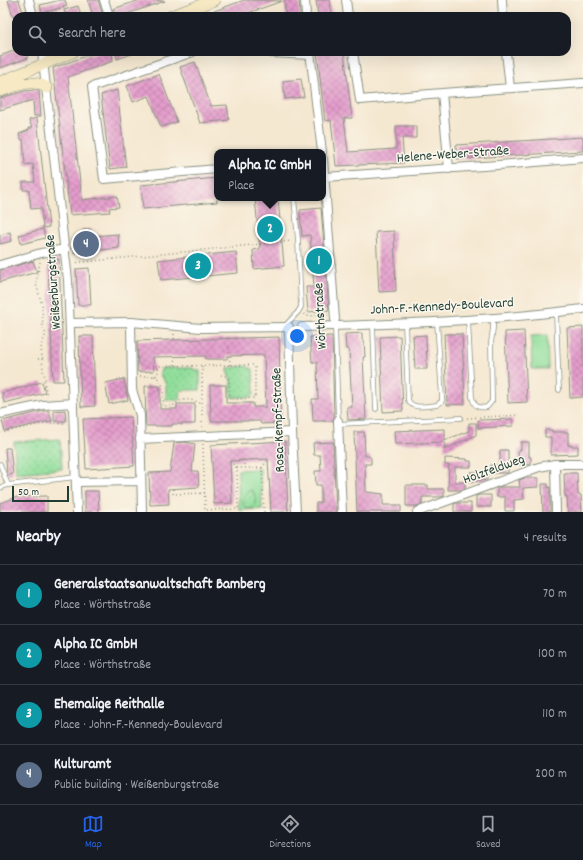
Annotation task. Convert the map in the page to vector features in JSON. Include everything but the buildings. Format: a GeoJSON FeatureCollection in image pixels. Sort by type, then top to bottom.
{"type":"FeatureCollection","features":[{"type":"Feature","properties":{"kind":"street"},"geometry":{"type":"LineString","coordinates":[[29,0],[32,12]]}},
{"type":"Feature","properties":{"kind":"street"},"geometry":{"type":"LineString","coordinates":[[104,0],[108,12]]}},
{"type":"Feature","properties":{"kind":"street"},"geometry":{"type":"LineString","coordinates":[[182,12],[215,0]]}},
{"type":"Feature","properties":{"kind":"street"},"geometry":{"type":"LineString","coordinates":[[305,0],[306,12]]}},
{"type":"Feature","properties":{"kind":"street"},"geometry":{"type":"LineString","coordinates":[[346,0],[348,12]]}},
{"type":"Feature","properties":{"kind":"street"},"geometry":{"type":"LineString","coordinates":[[502,0],[503,12]]}},
{"type":"Feature","properties":{"kind":"street","name":"Weißenburgstraße"},"geometry":{"type":"LineString","coordinates":[[43,56],[66,249],[77,512]]}},
{"type":"Feature","properties":{"kind":"street"},"geometry":{"type":"LineString","coordinates":[[0,82],[62,56]]}},
{"type":"Feature","properties":{"kind":"street"},"geometry":{"type":"LineString","coordinates":[[181,56],[92,87],[104,179],[214,169]]}},
{"type":"Feature","properties":{"kind":"street"},"geometry":{"type":"LineString","coordinates":[[310,56],[322,149]]}},
{"type":"Feature","properties":{"kind":"street"},"geometry":{"type":"LineString","coordinates":[[354,56],[360,100],[583,83]]}},
{"type":"Feature","properties":{"kind":"street"},"geometry":{"type":"LineString","coordinates":[[506,56],[510,88]]}},
{"type":"Feature","properties":{"kind":"street"},"geometry":{"type":"LineString","coordinates":[[0,91],[35,82],[47,88]]}},
{"type":"Feature","properties":{"kind":"street"},"geometry":{"type":"LineString","coordinates":[[442,93],[449,169]]}},
{"type":"Feature","properties":{"kind":"street","name":"Helene-Weber-Straße"},"geometry":{"type":"LineString","coordinates":[[326,177],[583,158]]}},
{"type":"Feature","properties":{"kind":"street","name":"Wörthstraße"},"geometry":{"type":"LineString","coordinates":[[326,191],[335,319]]}},
{"type":"Feature","properties":{"kind":"street"},"geometry":{"type":"LineString","coordinates":[[0,265],[41,253],[66,249]]}},
{"type":"Feature","properties":{"kind":"street","name":"John-F.-Kennedy-Boulevard"},"geometry":{"type":"LineString","coordinates":[[302,327],[335,319],[372,324],[436,322],[583,309]]}},
{"type":"Feature","properties":{"kind":"street"},"geometry":{"type":"LineString","coordinates":[[70,323],[131,322],[201,328],[287,327]]}},
{"type":"Feature","properties":{"kind":"street"},"geometry":{"type":"LineString","coordinates":[[131,322],[132,390],[140,415],[142,512]]}},
{"type":"Feature","properties":{"kind":"street","name":"Rosa-Kempf-Straße"},"geometry":{"type":"LineString","coordinates":[[287,327],[296,512]]}},
{"type":"Feature","properties":{"kind":"street"},"geometry":{"type":"LineString","coordinates":[[0,414],[49,404],[73,403]]}},
{"type":"Feature","properties":{"kind":"street","name":"Wörthstraße"},"geometry":{"type":"LineString","coordinates":[[338,422],[342,512]]}},
{"type":"Feature","properties":{"kind":"street"},"geometry":{"type":"LineString","coordinates":[[140,439],[292,432]]}},
{"type":"Feature","properties":{"kind":"street"},"geometry":{"type":"LineString","coordinates":[[555,464],[556,512]]}},
{"type":"Feature","properties":{"kind":"street","name":"Holzfeldweg"},"geometry":{"type":"LineString","coordinates":[[417,512],[539,467],[555,464],[583,464]]}},
{"type":"Feature","properties":{"kind":"street"},"geometry":{"type":"LineString","coordinates":[[76,480],[141,481]]}},
{"type":"Feature","properties":{"kind":"lane"},"geometry":{"type":"LineString","coordinates":[[287,327],[301,307],[298,240],[294,201]]}},
{"type":"Feature","properties":{"kind":"lane"},"geometry":{"type":"LineString","coordinates":[[556,312],[559,390]]}},
{"type":"Feature","properties":{"kind":"lane"},"geometry":{"type":"LineString","coordinates":[[468,320],[472,397],[476,406],[484,408],[487,407],[492,401],[490,343],[493,318]]}},
{"type":"Feature","properties":{"kind":"lane","name":"Wörthstraße"},"geometry":{"type":"LineString","coordinates":[[335,319],[338,422]]}},
{"type":"Feature","properties":{"kind":"lane"},"geometry":{"type":"LineString","coordinates":[[405,323],[408,400],[410,405],[413,406],[437,405],[442,401],[436,322]]}},
{"type":"Feature","properties":{"kind":"lane"},"geometry":{"type":"LineString","coordinates":[[372,324],[376,409]]}},
{"type":"Feature","properties":{"kind":"lane"},"geometry":{"type":"LineString","coordinates":[[338,422],[461,418]]}},
{"type":"Feature","properties":{"kind":"lane"},"geometry":{"type":"LineString","coordinates":[[0,464],[8,485]]}},
{"type":"Feature","properties":{"kind":"lane"},"geometry":{"type":"LineString","coordinates":[[0,488],[8,485],[76,480]]}},
{"type":"Feature","properties":{"kind":"path"},"geometry":{"type":"LineString","coordinates":[[48,12],[64,8]]}},
{"type":"Feature","properties":{"kind":"path"},"geometry":{"type":"LineString","coordinates":[[67,264],[298,240]]}},
{"type":"Feature","properties":{"kind":"path"},"geometry":{"type":"LineString","coordinates":[[41,253],[36,284],[42,305],[43,328],[46,334],[41,346],[43,370],[46,381],[44,381],[49,404]]}},
{"type":"Feature","properties":{"kind":"path"},"geometry":{"type":"LineString","coordinates":[[298,312],[308,316],[335,319]]}},
{"type":"Feature","properties":{"kind":"path"},"geometry":{"type":"LineString","coordinates":[[230,352],[230,365]]}},
{"type":"Feature","properties":{"kind":"path"},"geometry":{"type":"LineString","coordinates":[[174,356],[175,366]]}},
{"type":"Feature","properties":{"kind":"path"},"geometry":{"type":"LineString","coordinates":[[38,359],[43,358]]}},
{"type":"Feature","properties":{"kind":"path"},"geometry":{"type":"LineString","coordinates":[[154,376],[158,374],[158,367],[248,365],[255,368],[255,398],[230,399],[229,379],[225,376],[221,376]]}},
{"type":"Feature","properties":{"kind":"path"},"geometry":{"type":"LineString","coordinates":[[202,366],[202,436],[205,510],[238,509],[237,468],[230,461]]}},
{"type":"Feature","properties":{"kind":"path"},"geometry":{"type":"LineString","coordinates":[[132,376],[154,376],[159,378],[163,384],[163,406],[173,406],[176,403],[186,400],[194,400],[202,404]]}},
{"type":"Feature","properties":{"kind":"path"},"geometry":{"type":"LineString","coordinates":[[461,418],[520,415]]}},
{"type":"Feature","properties":{"kind":"path"},"geometry":{"type":"LineString","coordinates":[[0,433],[45,423],[74,422]]}},
{"type":"Feature","properties":{"kind":"path"},"geometry":{"type":"LineString","coordinates":[[264,512],[262,468],[268,459]]}},
{"type":"Feature","properties":{"kind":"path"},"geometry":{"type":"LineString","coordinates":[[244,460],[244,468]]}},
{"type":"Feature","properties":{"kind":"path"},"geometry":{"type":"LineString","coordinates":[[237,468],[262,468]]}},
{"type":"Feature","properties":{"kind":"path"},"geometry":{"type":"LineString","coordinates":[[172,489],[173,494],[205,493]]}},
{"type":"Feature","properties":{"kind":"path"},"geometry":{"type":"LineString","coordinates":[[567,504],[567,512]]}},
{"type":"Feature","properties":{"kind":"green space"},"geometry":{"type":"Polygon","coordinates":[[[547,335],[548,369],[532,369],[531,336],[547,335]]]}},
{"type":"Feature","properties":{"kind":"green space"},"geometry":{"type":"Polygon","coordinates":[[[245,366],[253,369],[254,394],[252,397],[231,397],[231,381],[228,374],[228,368],[245,366]]]}},
{"type":"Feature","properties":{"kind":"green space"},"geometry":{"type":"Polygon","coordinates":[[[162,368],[193,368],[200,371],[200,390],[181,390],[180,400],[166,400],[166,384],[160,375],[162,368]]]}},
{"type":"Feature","properties":{"kind":"green space"},"geometry":{"type":"Polygon","coordinates":[[[60,439],[62,469],[16,473],[14,442],[60,439]]]}},
{"type":"Feature","properties":{"kind":"green space"},"geometry":{"type":"Polygon","coordinates":[[[260,469],[262,509],[239,510],[238,470],[260,469]]]}},
{"type":"Feature","properties":{"kind":"green space"},"geometry":{"type":"Polygon","coordinates":[[[252,490],[255,497],[255,504],[253,508],[248,509],[243,505],[243,500],[248,491],[252,490]]]}},
{"type":"Feature","properties":{"kind":"place","name":"Alpha IC GmbH"},"geometry":{"type":"Point","coordinates":[270,229]}},
{"type":"Feature","properties":{"kind":"place","name":"Kulturamt"},"geometry":{"type":"Point","coordinates":[86,244]}},
{"type":"Feature","properties":{"kind":"place","name":"Generalstaatsanwaltschaft Bamberg"},"geometry":{"type":"Point","coordinates":[319,261]}},
{"type":"Feature","properties":{"kind":"place","name":"Ehemalige Reithalle"},"geometry":{"type":"Point","coordinates":[198,266]}}]}
